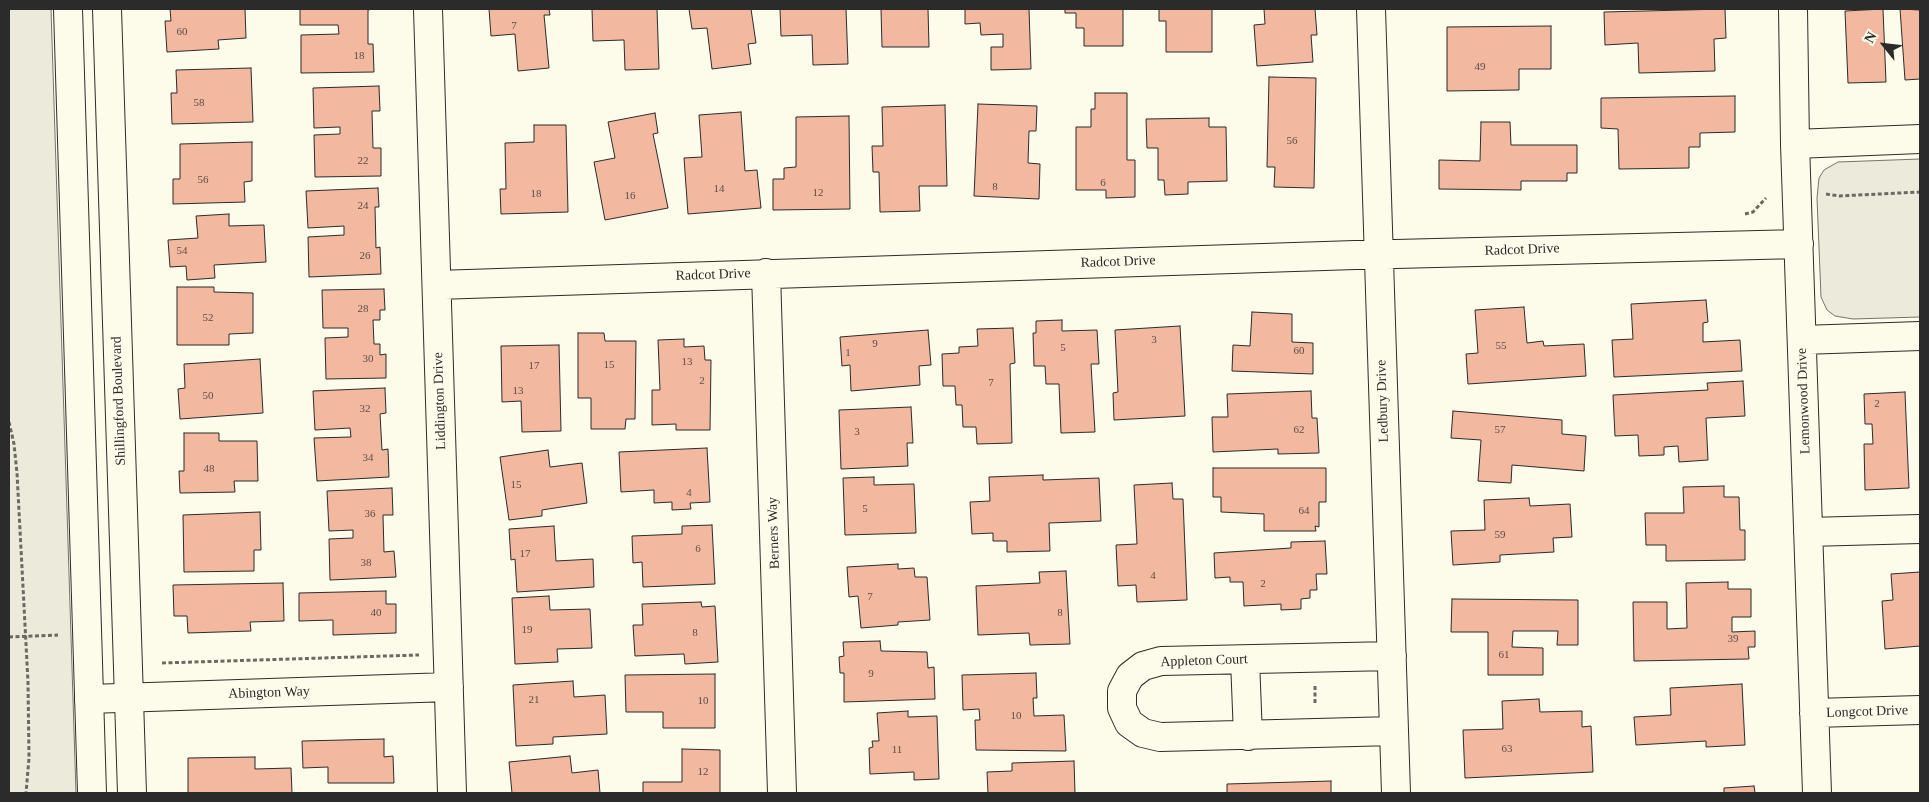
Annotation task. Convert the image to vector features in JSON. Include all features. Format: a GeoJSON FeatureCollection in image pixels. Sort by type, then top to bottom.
{"type":"FeatureCollection","features":[{"type":"Feature","properties":{"kind":"street"},"geometry":{"type":"LineString","coordinates":[[68,9],[92,793]]}},
{"type":"Feature","properties":{"kind":"street","name":"Shillingford Boulevard"},"geometry":{"type":"LineString","coordinates":[[108,9],[132,793]]}},
{"type":"Feature","properties":{"kind":"street","name":"Liddington Drive"},"geometry":{"type":"LineString","coordinates":[[428,9],[452,793]]}},
{"type":"Feature","properties":{"kind":"street","name":"Ledbury Drive"},"geometry":{"type":"LineString","coordinates":[[1371,9],[1396,793]]}},
{"type":"Feature","properties":{"kind":"street","name":"Lemonwood Drive"},"geometry":{"type":"LineString","coordinates":[[1793,9],[1795,144],[1817,793]]}},
{"type":"Feature","properties":{"kind":"street"},"geometry":{"type":"LineString","coordinates":[[1795,144],[1920,139]]}},
{"type":"Feature","properties":{"kind":"street","name":"Radcot Drive"},"geometry":{"type":"LineString","coordinates":[[437,285],[1378,254],[1799,244]]}},
{"type":"Feature","properties":{"kind":"street","name":"Berners Way"},"geometry":{"type":"LineString","coordinates":[[766,273],[782,793]]}},
{"type":"Feature","properties":{"kind":"street"},"geometry":{"type":"LineString","coordinates":[[1802,340],[1920,336]]}},
{"type":"Feature","properties":{"kind":"street"},"geometry":{"type":"LineString","coordinates":[[1808,532],[1920,529]]}},
{"type":"Feature","properties":{"kind":"street","name":"Appleton Court"},"geometry":{"type":"LineString","coordinates":[[1392,656],[1161,661],[1143,666],[1130,676],[1122,691],[1122,708],[1130,723],[1143,733],[1160,737],[1394,731]]}},
{"type":"Feature","properties":{"kind":"street"},"geometry":{"type":"LineString","coordinates":[[1245,660],[1248,736]]}},
{"type":"Feature","properties":{"kind":"street","name":"Abington Way"},"geometry":{"type":"LineString","coordinates":[[89,699],[449,686]]}},
{"type":"Feature","properties":{"kind":"street","name":"Longcot Drive"},"geometry":{"type":"LineString","coordinates":[[1814,713],[1920,710]]}},
{"type":"Feature","properties":{"kind":"path"},"geometry":{"type":"LineString","coordinates":[[1797,194],[1839,196],[1920,192]]}},
{"type":"Feature","properties":{"kind":"path"},"geometry":{"type":"LineString","coordinates":[[9,422],[14,444],[17,473],[28,682],[29,758],[26,793]]}},
{"type":"Feature","properties":{"kind":"path"},"geometry":{"type":"LineString","coordinates":[[162,663],[448,654]]}},
{"type":"Feature","properties":{"kind":"path"},"geometry":{"type":"LineString","coordinates":[[1314,658],[1316,733]]}},
{"type":"Feature","properties":{"kind":"shaded area"},"geometry":{"type":"Polygon","coordinates":[[[9,9],[51,9],[76,793],[9,793],[9,9]]]}},
{"type":"Feature","properties":{"kind":"shaded area"},"geometry":{"type":"Polygon","coordinates":[[[1920,159],[1920,317],[1853,319],[1835,316],[1827,310],[1821,297],[1817,198],[1819,178],[1824,170],[1838,162],[1920,159]]]}},
{"type":"Feature","properties":{"kind":"building"},"geometry":{"type":"Polygon","coordinates":[[[170,9],[245,9],[246,38],[218,40],[219,49],[167,52],[165,21],[171,21],[170,9]]]}},
{"type":"Feature","properties":{"kind":"building"},"geometry":{"type":"Polygon","coordinates":[[[300,9],[373,9],[368,10],[368,44],[373,44],[374,72],[301,73],[301,35],[339,34],[338,25],[300,25],[300,9]]]}},
{"type":"Feature","properties":{"kind":"building"},"geometry":{"type":"Polygon","coordinates":[[[489,9],[549,9],[550,15],[544,15],[549,68],[518,71],[515,34],[491,36],[489,9]]]}},
{"type":"Feature","properties":{"kind":"building"},"geometry":{"type":"Polygon","coordinates":[[[592,9],[657,9],[659,69],[625,70],[624,40],[593,41],[592,9]]]}},
{"type":"Feature","properties":{"kind":"building"},"geometry":{"type":"Polygon","coordinates":[[[689,9],[751,9],[756,43],[748,44],[751,64],[712,69],[707,28],[692,29],[689,9]]]}},
{"type":"Feature","properties":{"kind":"building"},"geometry":{"type":"Polygon","coordinates":[[[780,9],[846,9],[848,64],[813,65],[812,35],[781,36],[780,9]]]}},
{"type":"Feature","properties":{"kind":"building"},"geometry":{"type":"Polygon","coordinates":[[[881,9],[928,9],[929,47],[882,47],[881,9]]]}},
{"type":"Feature","properties":{"kind":"building"},"geometry":{"type":"Polygon","coordinates":[[[965,9],[1029,9],[1031,69],[991,70],[991,47],[1003,47],[1003,34],[981,35],[980,23],[965,24],[965,9]]]}},
{"type":"Feature","properties":{"kind":"building"},"geometry":{"type":"Polygon","coordinates":[[[1065,9],[1123,9],[1123,46],[1084,46],[1084,28],[1076,28],[1076,13],[1065,13],[1065,9]]]}},
{"type":"Feature","properties":{"kind":"building"},"geometry":{"type":"Polygon","coordinates":[[[1159,9],[1212,9],[1212,52],[1166,52],[1166,21],[1159,21],[1159,9]]]}},
{"type":"Feature","properties":{"kind":"building"},"geometry":{"type":"Polygon","coordinates":[[[1264,9],[1315,9],[1317,35],[1311,35],[1313,62],[1257,66],[1254,25],[1265,24],[1264,9]]]}},
{"type":"Feature","properties":{"kind":"building"},"geometry":{"type":"Polygon","coordinates":[[[1725,9],[1726,38],[1714,39],[1715,71],[1639,73],[1638,43],[1605,45],[1604,12],[1725,9]]]}},
{"type":"Feature","properties":{"kind":"building"},"geometry":{"type":"Polygon","coordinates":[[[1883,9],[1886,82],[1848,83],[1845,11],[1883,9]]]}},
{"type":"Feature","properties":{"kind":"building"},"geometry":{"type":"Polygon","coordinates":[[[1900,9],[1920,10],[1920,79],[1905,80],[1900,9]]]}},
{"type":"Feature","properties":{"kind":"building"},"geometry":{"type":"Polygon","coordinates":[[[1551,26],[1551,69],[1519,69],[1519,90],[1447,91],[1447,27],[1551,26]]]}},
{"type":"Feature","properties":{"kind":"building"},"geometry":{"type":"Polygon","coordinates":[[[251,68],[253,122],[172,124],[171,93],[177,93],[176,70],[251,68]]]}},
{"type":"Feature","properties":{"kind":"building"},"geometry":{"type":"Polygon","coordinates":[[[1269,77],[1316,78],[1314,188],[1274,187],[1275,167],[1267,167],[1269,77]]]}},
{"type":"Feature","properties":{"kind":"building"},"geometry":{"type":"Polygon","coordinates":[[[379,86],[380,111],[372,111],[373,148],[381,148],[381,176],[315,177],[314,135],[340,134],[340,127],[314,128],[313,88],[379,86]]]}},
{"type":"Feature","properties":{"kind":"building"},"geometry":{"type":"Polygon","coordinates":[[[1095,93],[1127,93],[1127,160],[1135,160],[1135,197],[1106,198],[1106,190],[1076,190],[1076,127],[1091,127],[1091,109],[1095,109],[1095,93]]]}},
{"type":"Feature","properties":{"kind":"building"},"geometry":{"type":"Polygon","coordinates":[[[1735,96],[1735,132],[1700,133],[1700,147],[1689,147],[1689,168],[1619,169],[1618,129],[1601,128],[1601,98],[1735,96]]]}},
{"type":"Feature","properties":{"kind":"building"},"geometry":{"type":"Polygon","coordinates":[[[978,104],[1037,106],[1036,131],[1029,131],[1028,163],[1040,164],[1039,199],[974,196],[978,104]]]}},
{"type":"Feature","properties":{"kind":"building"},"geometry":{"type":"Polygon","coordinates":[[[945,105],[947,186],[919,186],[920,211],[880,212],[879,172],[873,172],[872,146],[883,146],[882,107],[945,105]]]}},
{"type":"Feature","properties":{"kind":"building"},"geometry":{"type":"Polygon","coordinates":[[[741,112],[745,171],[757,170],[761,208],[688,214],[684,158],[702,157],[699,115],[741,112]]]}},
{"type":"Feature","properties":{"kind":"building"},"geometry":{"type":"Polygon","coordinates":[[[655,113],[658,133],[653,134],[668,208],[605,220],[594,162],[615,158],[608,122],[655,113]]]}},
{"type":"Feature","properties":{"kind":"building"},"geometry":{"type":"Polygon","coordinates":[[[849,116],[850,209],[773,210],[773,179],[784,179],[784,168],[796,167],[796,117],[849,116]]]}},
{"type":"Feature","properties":{"kind":"building"},"geometry":{"type":"Polygon","coordinates":[[[1209,118],[1209,127],[1226,127],[1227,181],[1188,182],[1188,194],[1165,195],[1164,180],[1158,180],[1158,148],[1147,148],[1146,119],[1209,118]]]}},
{"type":"Feature","properties":{"kind":"building"},"geometry":{"type":"Polygon","coordinates":[[[1481,122],[1510,122],[1511,145],[1577,145],[1577,173],[1567,173],[1567,181],[1521,181],[1521,190],[1439,189],[1439,160],[1480,161],[1481,122]]]}},
{"type":"Feature","properties":{"kind":"building"},"geometry":{"type":"Polygon","coordinates":[[[534,125],[566,125],[568,212],[501,214],[500,189],[506,189],[505,143],[534,142],[534,125]]]}},
{"type":"Feature","properties":{"kind":"building"},"geometry":{"type":"Polygon","coordinates":[[[252,142],[252,181],[244,182],[245,202],[173,204],[173,179],[180,179],[180,144],[252,142]]]}},
{"type":"Feature","properties":{"kind":"building"},"geometry":{"type":"Polygon","coordinates":[[[378,188],[379,207],[375,207],[376,248],[380,247],[381,274],[309,277],[308,237],[344,235],[344,226],[308,228],[306,191],[378,188]]]}},
{"type":"Feature","properties":{"kind":"building"},"geometry":{"type":"Polygon","coordinates":[[[229,214],[229,226],[264,225],[266,262],[214,265],[215,278],[187,280],[186,266],[170,267],[168,240],[198,238],[196,216],[229,214]]]}},
{"type":"Feature","properties":{"kind":"building"},"geometry":{"type":"Polygon","coordinates":[[[177,287],[214,287],[214,292],[253,293],[253,333],[229,334],[229,345],[177,345],[177,287]]]}},
{"type":"Feature","properties":{"kind":"building"},"geometry":{"type":"Polygon","coordinates":[[[384,289],[385,310],[380,310],[380,320],[373,320],[374,344],[380,344],[380,355],[386,354],[386,378],[326,379],[325,338],[348,337],[348,328],[323,328],[322,290],[384,289]]]}},
{"type":"Feature","properties":{"kind":"building"},"geometry":{"type":"Polygon","coordinates":[[[1706,300],[1708,322],[1703,323],[1703,342],[1740,340],[1742,371],[1614,377],[1612,340],[1633,339],[1631,304],[1706,300]]]}},
{"type":"Feature","properties":{"kind":"building"},"geometry":{"type":"Polygon","coordinates":[[[1524,307],[1527,343],[1543,341],[1544,346],[1584,344],[1586,376],[1468,384],[1466,354],[1478,353],[1475,310],[1524,307]]]}},
{"type":"Feature","properties":{"kind":"building"},"geometry":{"type":"Polygon","coordinates":[[[1252,312],[1292,314],[1292,342],[1313,343],[1313,374],[1232,371],[1233,345],[1250,346],[1252,312]]]}},
{"type":"Feature","properties":{"kind":"building"},"geometry":{"type":"Polygon","coordinates":[[[1062,320],[1062,331],[1097,330],[1099,364],[1091,364],[1095,432],[1061,433],[1059,384],[1046,384],[1045,366],[1034,366],[1033,333],[1036,333],[1036,321],[1062,320]]]}},
{"type":"Feature","properties":{"kind":"building"},"geometry":{"type":"Polygon","coordinates":[[[1180,326],[1185,416],[1114,420],[1113,393],[1118,392],[1115,330],[1180,326]]]}},
{"type":"Feature","properties":{"kind":"building"},"geometry":{"type":"Polygon","coordinates":[[[1013,328],[1015,363],[1010,364],[1012,443],[977,444],[976,427],[963,427],[962,405],[956,405],[955,386],[943,386],[942,354],[959,353],[959,347],[978,346],[977,329],[1013,328]]]}},
{"type":"Feature","properties":{"kind":"building"},"geometry":{"type":"Polygon","coordinates":[[[928,330],[931,365],[919,366],[920,385],[851,391],[850,365],[842,366],[840,337],[928,330]]]}},
{"type":"Feature","properties":{"kind":"building"},"geometry":{"type":"Polygon","coordinates":[[[578,333],[604,333],[605,341],[636,341],[635,419],[626,419],[625,429],[591,429],[591,398],[578,398],[578,333]]]}},
{"type":"Feature","properties":{"kind":"building"},"geometry":{"type":"Polygon","coordinates":[[[684,339],[684,347],[704,346],[705,360],[711,360],[710,430],[676,430],[676,424],[652,425],[652,390],[660,390],[658,340],[684,339]]]}},
{"type":"Feature","properties":{"kind":"building"},"geometry":{"type":"Polygon","coordinates":[[[559,345],[561,431],[522,432],[521,401],[502,402],[501,346],[559,345]]]}},
{"type":"Feature","properties":{"kind":"building"},"geometry":{"type":"Polygon","coordinates":[[[260,359],[263,413],[180,419],[178,389],[185,388],[184,364],[260,359]]]}},
{"type":"Feature","properties":{"kind":"building"},"geometry":{"type":"Polygon","coordinates":[[[1743,381],[1745,416],[1706,418],[1708,460],[1679,462],[1678,446],[1664,447],[1664,455],[1639,456],[1638,435],[1615,436],[1613,395],[1708,390],[1707,383],[1743,381]]]}},
{"type":"Feature","properties":{"kind":"building"},"geometry":{"type":"Polygon","coordinates":[[[385,388],[386,413],[380,414],[382,450],[388,449],[389,477],[317,481],[314,438],[351,437],[350,428],[315,430],[313,391],[385,388]]]}},
{"type":"Feature","properties":{"kind":"building"},"geometry":{"type":"Polygon","coordinates":[[[1311,391],[1312,418],[1317,418],[1319,453],[1278,454],[1278,449],[1213,452],[1212,417],[1228,417],[1227,394],[1311,391]]]}},
{"type":"Feature","properties":{"kind":"building"},"geometry":{"type":"Polygon","coordinates":[[[1905,392],[1909,488],[1865,490],[1864,444],[1873,444],[1872,424],[1865,424],[1864,394],[1905,392]]]}},
{"type":"Feature","properties":{"kind":"building"},"geometry":{"type":"Polygon","coordinates":[[[911,407],[913,443],[907,443],[908,466],[841,469],[839,410],[911,407]]]}},
{"type":"Feature","properties":{"kind":"building"},"geometry":{"type":"Polygon","coordinates":[[[1453,411],[1562,420],[1562,434],[1586,436],[1584,471],[1512,465],[1511,483],[1478,481],[1481,440],[1451,438],[1453,411]]]}},
{"type":"Feature","properties":{"kind":"building"},"geometry":{"type":"Polygon","coordinates":[[[184,433],[219,433],[219,441],[257,441],[258,481],[234,481],[235,492],[180,493],[179,471],[184,471],[184,433]]]}},
{"type":"Feature","properties":{"kind":"building"},"geometry":{"type":"Polygon","coordinates":[[[707,448],[710,502],[690,503],[691,509],[672,510],[672,502],[654,503],[654,490],[621,492],[619,452],[707,448]]]}},
{"type":"Feature","properties":{"kind":"building"},"geometry":{"type":"Polygon","coordinates":[[[548,450],[550,467],[582,463],[587,503],[542,510],[542,516],[509,520],[500,457],[548,450]]]}},
{"type":"Feature","properties":{"kind":"building"},"geometry":{"type":"Polygon","coordinates":[[[1213,468],[1326,468],[1326,502],[1319,502],[1319,527],[1315,526],[1316,531],[1264,531],[1264,514],[1221,512],[1221,497],[1213,497],[1213,468]]]}},
{"type":"Feature","properties":{"kind":"building"},"geometry":{"type":"Polygon","coordinates":[[[1043,475],[1043,480],[1099,478],[1101,521],[1049,523],[1050,551],[1007,552],[1007,541],[993,541],[993,533],[972,534],[970,502],[990,501],[989,477],[1043,475]]]}},
{"type":"Feature","properties":{"kind":"building"},"geometry":{"type":"Polygon","coordinates":[[[874,477],[874,485],[914,484],[916,533],[845,535],[843,478],[874,477]]]}},
{"type":"Feature","properties":{"kind":"building"},"geometry":{"type":"Polygon","coordinates":[[[1172,483],[1173,499],[1183,499],[1187,600],[1137,602],[1136,585],[1118,586],[1116,545],[1137,544],[1134,485],[1172,483]]]}},
{"type":"Feature","properties":{"kind":"building"},"geometry":{"type":"Polygon","coordinates":[[[1724,486],[1724,497],[1739,497],[1740,530],[1745,530],[1745,560],[1666,561],[1666,545],[1646,545],[1645,513],[1684,513],[1683,487],[1724,486]]]}},
{"type":"Feature","properties":{"kind":"building"},"geometry":{"type":"Polygon","coordinates":[[[392,488],[393,515],[383,515],[384,552],[394,551],[396,577],[330,580],[329,539],[353,538],[353,530],[329,531],[327,491],[392,488]]]}},
{"type":"Feature","properties":{"kind":"building"},"geometry":{"type":"Polygon","coordinates":[[[1529,498],[1530,506],[1570,504],[1572,537],[1553,538],[1554,552],[1500,555],[1500,562],[1453,565],[1451,531],[1485,530],[1484,500],[1529,498]]]}},
{"type":"Feature","properties":{"kind":"building"},"geometry":{"type":"Polygon","coordinates":[[[260,512],[261,550],[254,550],[254,571],[184,572],[183,515],[260,512]]]}},
{"type":"Feature","properties":{"kind":"building"},"geometry":{"type":"Polygon","coordinates":[[[712,525],[715,584],[643,587],[642,562],[633,563],[632,536],[682,534],[682,526],[712,525]]]}},
{"type":"Feature","properties":{"kind":"building"},"geometry":{"type":"Polygon","coordinates":[[[554,526],[556,561],[593,559],[594,587],[517,592],[515,559],[511,560],[509,529],[554,526]]]}},
{"type":"Feature","properties":{"kind":"building"},"geometry":{"type":"Polygon","coordinates":[[[1325,541],[1327,574],[1316,574],[1317,590],[1310,590],[1310,598],[1301,599],[1301,609],[1281,610],[1281,604],[1244,606],[1243,582],[1230,582],[1230,577],[1215,578],[1214,553],[1291,548],[1291,542],[1325,541]]]}},
{"type":"Feature","properties":{"kind":"building"},"geometry":{"type":"Polygon","coordinates":[[[898,564],[898,569],[914,568],[915,577],[927,577],[930,620],[898,622],[898,625],[861,628],[858,596],[849,597],[847,567],[898,564]]]}},
{"type":"Feature","properties":{"kind":"building"},"geometry":{"type":"Polygon","coordinates":[[[1066,571],[1070,644],[1030,645],[1029,633],[978,635],[976,586],[1040,583],[1039,572],[1066,571]]]}},
{"type":"Feature","properties":{"kind":"building"},"geometry":{"type":"Polygon","coordinates":[[[1920,572],[1920,646],[1885,649],[1882,601],[1893,600],[1891,574],[1920,572]]]}},
{"type":"Feature","properties":{"kind":"building"},"geometry":{"type":"Polygon","coordinates":[[[1728,582],[1728,589],[1751,589],[1751,617],[1732,617],[1732,632],[1755,631],[1755,647],[1748,647],[1749,659],[1634,661],[1633,602],[1667,602],[1667,629],[1687,628],[1686,583],[1728,582]]]}},
{"type":"Feature","properties":{"kind":"building"},"geometry":{"type":"Polygon","coordinates":[[[283,583],[284,621],[250,622],[251,631],[188,633],[187,616],[174,616],[173,585],[283,583]]]}},
{"type":"Feature","properties":{"kind":"building"},"geometry":{"type":"Polygon","coordinates":[[[386,591],[386,604],[396,604],[396,633],[333,635],[333,620],[299,621],[299,593],[386,591]]]}},
{"type":"Feature","properties":{"kind":"building"},"geometry":{"type":"Polygon","coordinates":[[[549,596],[550,610],[590,609],[592,648],[557,649],[558,662],[515,664],[512,598],[549,596]]]}},
{"type":"Feature","properties":{"kind":"building"},"geometry":{"type":"Polygon","coordinates":[[[1452,599],[1578,600],[1578,645],[1557,645],[1558,631],[1513,631],[1512,647],[1543,648],[1543,675],[1488,675],[1488,632],[1451,632],[1452,599]]]}},
{"type":"Feature","properties":{"kind":"building"},"geometry":{"type":"Polygon","coordinates":[[[701,602],[702,607],[715,606],[718,662],[685,664],[684,654],[635,656],[633,625],[643,625],[642,604],[701,602]]]}},
{"type":"Feature","properties":{"kind":"building"},"geometry":{"type":"Polygon","coordinates":[[[880,641],[881,651],[927,652],[928,668],[934,667],[935,699],[844,702],[844,673],[840,673],[839,657],[844,656],[843,642],[880,641]]]}},
{"type":"Feature","properties":{"kind":"building"},"geometry":{"type":"Polygon","coordinates":[[[1036,673],[1037,698],[1033,698],[1034,716],[1064,715],[1066,751],[976,750],[975,720],[980,720],[979,709],[963,710],[962,675],[1036,673]]]}},
{"type":"Feature","properties":{"kind":"building"},"geometry":{"type":"Polygon","coordinates":[[[715,674],[715,728],[663,728],[663,712],[626,712],[625,675],[715,674]]]}},
{"type":"Feature","properties":{"kind":"building"},"geometry":{"type":"Polygon","coordinates":[[[573,681],[574,697],[605,695],[607,734],[553,737],[553,744],[516,746],[513,685],[573,681]]]}},
{"type":"Feature","properties":{"kind":"building"},"geometry":{"type":"Polygon","coordinates":[[[1742,684],[1745,745],[1706,747],[1706,741],[1636,745],[1634,717],[1671,715],[1670,688],[1742,684]]]}},
{"type":"Feature","properties":{"kind":"building"},"geometry":{"type":"Polygon","coordinates":[[[1539,699],[1540,712],[1582,711],[1582,727],[1591,726],[1593,772],[1465,778],[1463,730],[1503,729],[1502,701],[1539,699]]]}},
{"type":"Feature","properties":{"kind":"building"},"geometry":{"type":"Polygon","coordinates":[[[908,711],[908,717],[937,716],[939,779],[914,780],[914,772],[870,774],[869,748],[873,747],[872,741],[879,741],[877,713],[908,711]]]}},
{"type":"Feature","properties":{"kind":"building"},"geometry":{"type":"Polygon","coordinates":[[[384,739],[384,757],[393,756],[394,783],[328,783],[328,767],[303,768],[302,741],[384,739]]]}},
{"type":"Feature","properties":{"kind":"building"},"geometry":{"type":"Polygon","coordinates":[[[682,749],[720,750],[720,793],[643,793],[643,782],[682,782],[682,749]]]}},
{"type":"Feature","properties":{"kind":"building"},"geometry":{"type":"Polygon","coordinates":[[[570,756],[572,773],[598,770],[600,793],[512,793],[509,762],[570,756]]]}},
{"type":"Feature","properties":{"kind":"building"},"geometry":{"type":"Polygon","coordinates":[[[255,757],[255,769],[291,768],[292,793],[188,793],[188,758],[255,757]]]}},
{"type":"Feature","properties":{"kind":"building"},"geometry":{"type":"Polygon","coordinates":[[[1074,761],[1075,793],[988,793],[987,772],[1012,771],[1012,763],[1074,761]]]}},
{"type":"Feature","properties":{"kind":"building"},"geometry":{"type":"Polygon","coordinates":[[[1331,781],[1331,793],[1227,793],[1227,784],[1331,781]]]}},
{"type":"Feature","properties":{"kind":"building"},"geometry":{"type":"Polygon","coordinates":[[[1754,786],[1755,793],[1724,793],[1724,788],[1754,786]]]}}]}
